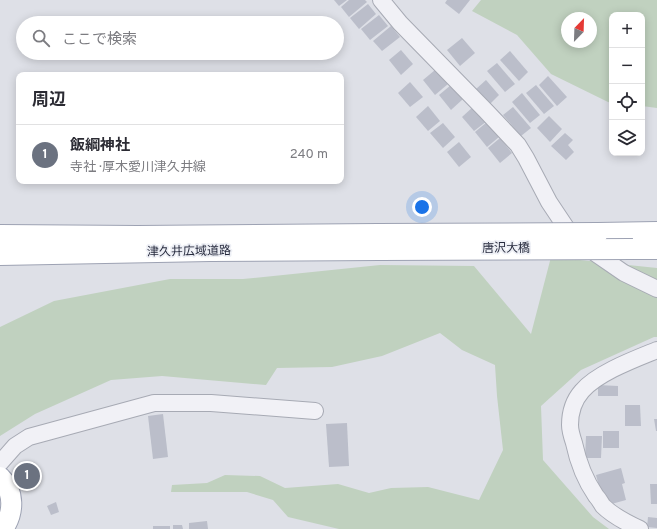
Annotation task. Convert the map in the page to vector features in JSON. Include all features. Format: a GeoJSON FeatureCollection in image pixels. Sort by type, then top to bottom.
{"type":"FeatureCollection","features":[{"type":"Feature","properties":{"kind":"main road","name":"唐沢大橋"},"geometry":{"type":"LineString","coordinates":[[379,242],[657,232]]}},
{"type":"Feature","properties":{"kind":"main road","name":"津久井広域道路"},"geometry":{"type":"LineString","coordinates":[[0,235],[138,236],[379,242]]}},
{"type":"Feature","properties":{"kind":"main road","name":"唐沢大橋"},"geometry":{"type":"LineString","coordinates":[[379,242],[657,249]]}},
{"type":"Feature","properties":{"kind":"main road","name":"津久井広域道路"},"geometry":{"type":"LineString","coordinates":[[0,255],[218,251],[379,242]]}},
{"type":"Feature","properties":{"kind":"main road"},"geometry":{"type":"LineString","coordinates":[[0,477],[9,489],[12,503],[10,517],[3,529]]}},
{"type":"Feature","properties":{"kind":"street"},"geometry":{"type":"LineString","coordinates":[[381,0],[400,23],[518,145],[549,202],[567,229],[579,242],[624,273],[657,289]]}},
{"type":"Feature","properties":{"kind":"street"},"geometry":{"type":"LineString","coordinates":[[640,529],[622,520],[603,506],[589,485],[577,456],[570,426],[570,417],[576,398],[582,390],[605,374],[657,350]]}},
{"type":"Feature","properties":{"kind":"street"},"geometry":{"type":"LineString","coordinates":[[0,463],[15,446],[29,437],[154,403],[211,403],[315,411]]}},
{"type":"Feature","properties":{"kind":"green space"},"geometry":{"type":"Polygon","coordinates":[[[481,0],[657,0],[657,108],[645,106],[645,12],[609,12],[609,102],[551,74],[517,35],[472,11],[481,0]]]}},
{"type":"Feature","properties":{"kind":"green space"},"geometry":{"type":"Polygon","coordinates":[[[551,257],[657,268],[657,337],[581,370],[541,406],[543,460],[593,517],[609,529],[339,529],[288,517],[273,500],[247,492],[171,492],[172,485],[207,483],[225,475],[260,476],[285,488],[338,484],[369,493],[391,488],[428,487],[479,500],[503,450],[495,365],[462,350],[440,333],[382,356],[332,367],[277,368],[266,385],[162,376],[111,380],[35,414],[0,436],[0,327],[54,301],[170,279],[243,279],[380,265],[474,266],[531,334],[551,257]]]}},
{"type":"Feature","properties":{"kind":"building"},"geometry":{"type":"Polygon","coordinates":[[[334,0],[347,0],[339,6],[334,0]]]}},
{"type":"Feature","properties":{"kind":"building"},"geometry":{"type":"Polygon","coordinates":[[[349,0],[365,0],[367,2],[349,17],[341,7],[349,0]]]}},
{"type":"Feature","properties":{"kind":"building"},"geometry":{"type":"Polygon","coordinates":[[[447,0],[470,0],[459,14],[445,3],[447,0]]]}},
{"type":"Feature","properties":{"kind":"building"},"geometry":{"type":"Polygon","coordinates":[[[368,4],[376,14],[359,29],[350,18],[368,4]]]}},
{"type":"Feature","properties":{"kind":"building"},"geometry":{"type":"Polygon","coordinates":[[[379,15],[388,26],[370,40],[361,29],[379,15]]]}},
{"type":"Feature","properties":{"kind":"building"},"geometry":{"type":"Polygon","coordinates":[[[391,26],[400,37],[382,51],[373,41],[391,26]]]}},
{"type":"Feature","properties":{"kind":"building"},"geometry":{"type":"Polygon","coordinates":[[[462,38],[475,53],[460,66],[447,50],[462,38]]]}},
{"type":"Feature","properties":{"kind":"building"},"geometry":{"type":"Polygon","coordinates":[[[401,50],[413,64],[401,75],[389,60],[401,50]]]}},
{"type":"Feature","properties":{"kind":"building"},"geometry":{"type":"Polygon","coordinates":[[[510,51],[528,72],[519,81],[500,60],[510,51]]]}},
{"type":"Feature","properties":{"kind":"building"},"geometry":{"type":"Polygon","coordinates":[[[497,63],[515,84],[505,92],[487,71],[497,63]]]}},
{"type":"Feature","properties":{"kind":"building"},"geometry":{"type":"Polygon","coordinates":[[[435,70],[448,84],[435,95],[423,80],[435,70]]]}},
{"type":"Feature","properties":{"kind":"building"},"geometry":{"type":"Polygon","coordinates":[[[548,76],[567,97],[557,106],[539,85],[548,76]]]}},
{"type":"Feature","properties":{"kind":"building"},"geometry":{"type":"Polygon","coordinates":[[[486,80],[499,95],[490,104],[476,89],[486,80]]]}},
{"type":"Feature","properties":{"kind":"building"},"geometry":{"type":"Polygon","coordinates":[[[410,82],[423,97],[410,107],[398,93],[410,82]]]}},
{"type":"Feature","properties":{"kind":"building"},"geometry":{"type":"Polygon","coordinates":[[[451,85],[463,99],[451,110],[439,95],[451,85]]]}},
{"type":"Feature","properties":{"kind":"building"},"geometry":{"type":"Polygon","coordinates":[[[536,85],[554,106],[544,114],[526,93],[536,85]]]}},
{"type":"Feature","properties":{"kind":"building"},"geometry":{"type":"Polygon","coordinates":[[[522,93],[540,115],[530,123],[512,102],[522,93]]]}},
{"type":"Feature","properties":{"kind":"building"},"geometry":{"type":"Polygon","coordinates":[[[428,106],[440,121],[428,131],[416,117],[428,106]]]}},
{"type":"Feature","properties":{"kind":"building"},"geometry":{"type":"Polygon","coordinates":[[[474,106],[487,121],[474,131],[462,117],[474,106]]]}},
{"type":"Feature","properties":{"kind":"building"},"geometry":{"type":"Polygon","coordinates":[[[513,107],[531,128],[521,136],[503,115],[513,107]]]}},
{"type":"Feature","properties":{"kind":"building"},"geometry":{"type":"Polygon","coordinates":[[[549,116],[562,129],[550,142],[537,128],[549,116]]]}},
{"type":"Feature","properties":{"kind":"building"},"geometry":{"type":"Polygon","coordinates":[[[487,122],[499,137],[487,147],[475,132],[487,122]]]}},
{"type":"Feature","properties":{"kind":"building"},"geometry":{"type":"Polygon","coordinates":[[[443,123],[455,137],[443,148],[430,133],[443,123]]]}},
{"type":"Feature","properties":{"kind":"building"},"geometry":{"type":"Polygon","coordinates":[[[565,133],[573,140],[568,145],[574,152],[566,160],[551,146],[565,133]]]}},
{"type":"Feature","properties":{"kind":"building"},"geometry":{"type":"Polygon","coordinates":[[[500,138],[512,153],[500,163],[488,148],[500,138]]]}},
{"type":"Feature","properties":{"kind":"building"},"geometry":{"type":"Polygon","coordinates":[[[459,142],[471,157],[459,167],[447,152],[459,142]]]}},
{"type":"Feature","properties":{"kind":"building"},"geometry":{"type":"Polygon","coordinates":[[[598,385],[618,386],[618,396],[598,396],[598,385]]]}},
{"type":"Feature","properties":{"kind":"building"},"geometry":{"type":"Polygon","coordinates":[[[625,405],[640,405],[641,426],[625,426],[625,405]]]}},
{"type":"Feature","properties":{"kind":"building"},"geometry":{"type":"Polygon","coordinates":[[[163,414],[168,457],[153,459],[148,416],[163,414]]]}},
{"type":"Feature","properties":{"kind":"building"},"geometry":{"type":"Polygon","coordinates":[[[654,419],[657,419],[657,431],[656,431],[654,419]]]}},
{"type":"Feature","properties":{"kind":"building"},"geometry":{"type":"Polygon","coordinates":[[[347,423],[349,466],[329,467],[326,424],[347,423]]]}},
{"type":"Feature","properties":{"kind":"building"},"geometry":{"type":"Polygon","coordinates":[[[603,431],[619,431],[619,448],[603,448],[603,431]]]}},
{"type":"Feature","properties":{"kind":"building"},"geometry":{"type":"Polygon","coordinates":[[[586,436],[602,436],[601,458],[585,458],[586,436]]]}},
{"type":"Feature","properties":{"kind":"building"},"geometry":{"type":"Polygon","coordinates":[[[34,462],[40,480],[27,484],[21,466],[34,462]]]}},
{"type":"Feature","properties":{"kind":"building"},"geometry":{"type":"Polygon","coordinates":[[[621,468],[625,483],[622,484],[626,500],[604,506],[596,475],[621,468]]]}},
{"type":"Feature","properties":{"kind":"building"},"geometry":{"type":"Polygon","coordinates":[[[650,484],[657,484],[657,504],[651,504],[650,484]]]}},
{"type":"Feature","properties":{"kind":"building"},"geometry":{"type":"Polygon","coordinates":[[[56,502],[59,512],[51,515],[47,506],[56,502]]]}},
{"type":"Feature","properties":{"kind":"building"},"geometry":{"type":"Polygon","coordinates":[[[648,517],[657,518],[657,528],[647,527],[648,517]]]}},
{"type":"Feature","properties":{"kind":"building"},"geometry":{"type":"Polygon","coordinates":[[[207,521],[208,529],[189,529],[189,523],[207,521]]]}},
{"type":"Feature","properties":{"kind":"building"},"geometry":{"type":"Polygon","coordinates":[[[173,525],[182,525],[183,529],[173,529],[173,525]]]}},
{"type":"Feature","properties":{"kind":"building"},"geometry":{"type":"Polygon","coordinates":[[[153,526],[170,526],[170,529],[153,529],[153,526]]]}},
{"type":"Feature","properties":{"kind":"place","name":"飯綱神社"},"geometry":{"type":"Point","coordinates":[27,476]}}]}
